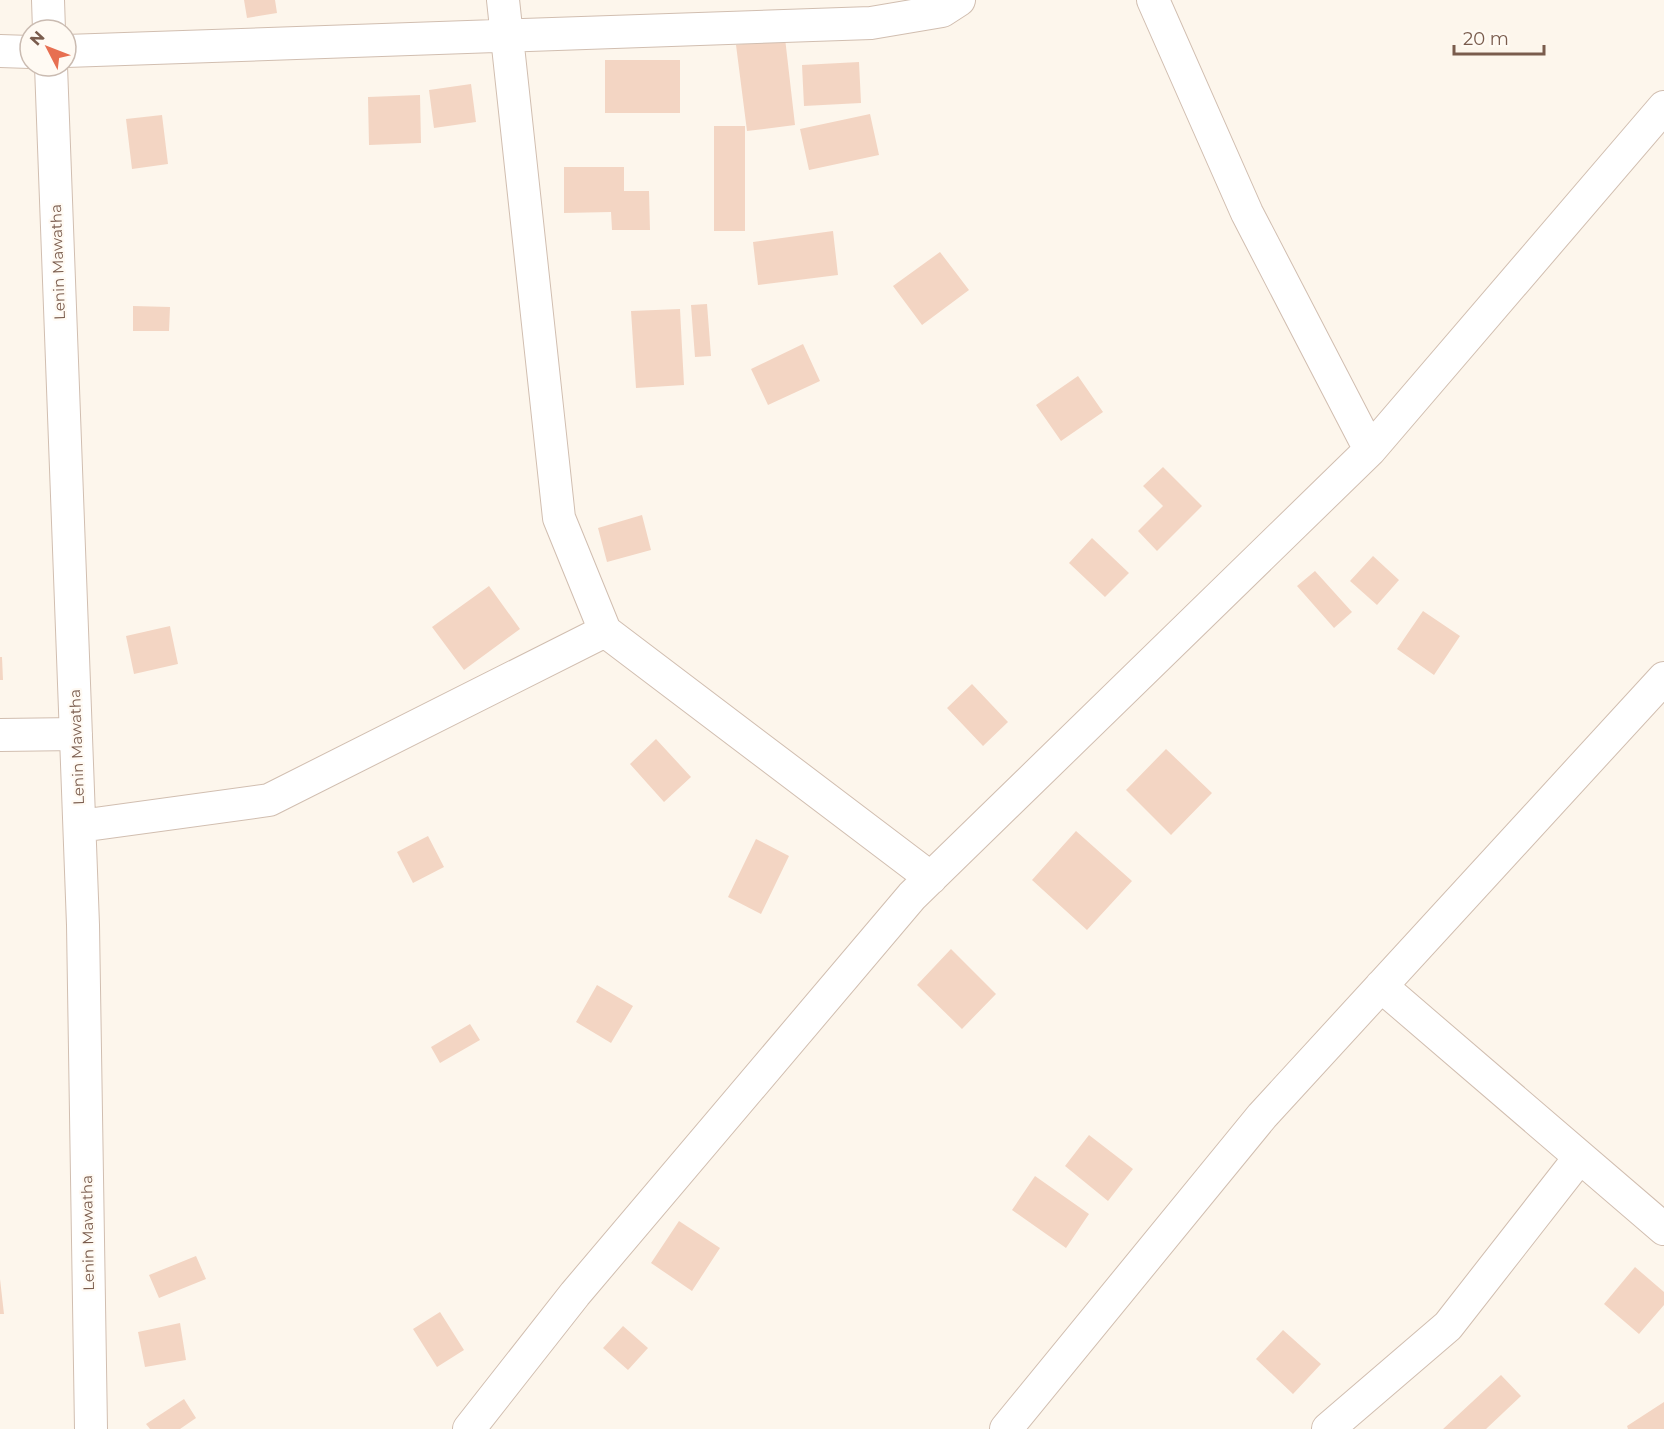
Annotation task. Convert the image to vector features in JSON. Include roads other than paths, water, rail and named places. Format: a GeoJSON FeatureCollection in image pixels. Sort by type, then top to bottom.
{"type":"FeatureCollection","features":[{"type":"Feature","properties":{"kind":"street"},"geometry":{"type":"LineString","coordinates":[[48,0],[49,18]]}},
{"type":"Feature","properties":{"kind":"street"},"geometry":{"type":"LineString","coordinates":[[503,0],[559,518],[605,631],[931,878]]}},
{"type":"Feature","properties":{"kind":"street"},"geometry":{"type":"LineString","coordinates":[[78,51],[871,22],[942,11],[959,0]]}},
{"type":"Feature","properties":{"kind":"street"},"geometry":{"type":"LineString","coordinates":[[1153,0],[1247,213],[1370,450]]}},
{"type":"Feature","properties":{"kind":"street"},"geometry":{"type":"LineString","coordinates":[[0,51],[18,52]]}},
{"type":"Feature","properties":{"kind":"street","name":"Lenin Mawatha"},"geometry":{"type":"LineString","coordinates":[[51,78],[80,826],[91,1429]]}},
{"type":"Feature","properties":{"kind":"street"},"geometry":{"type":"LineString","coordinates":[[469,1429],[575,1294],[912,896],[1370,450],[1664,107]]}},
{"type":"Feature","properties":{"kind":"street"},"geometry":{"type":"LineString","coordinates":[[80,826],[269,800],[605,631]]}},
{"type":"Feature","properties":{"kind":"street"},"geometry":{"type":"LineString","coordinates":[[1006,1429],[1262,1116],[1664,678]]}},
{"type":"Feature","properties":{"kind":"street"},"geometry":{"type":"LineString","coordinates":[[0,735],[76,734]]}},
{"type":"Feature","properties":{"kind":"street"},"geometry":{"type":"LineString","coordinates":[[1381,986],[1664,1229]]}},
{"type":"Feature","properties":{"kind":"street"},"geometry":{"type":"LineString","coordinates":[[1328,1429],[1448,1326],[1580,1157]]}}]}
